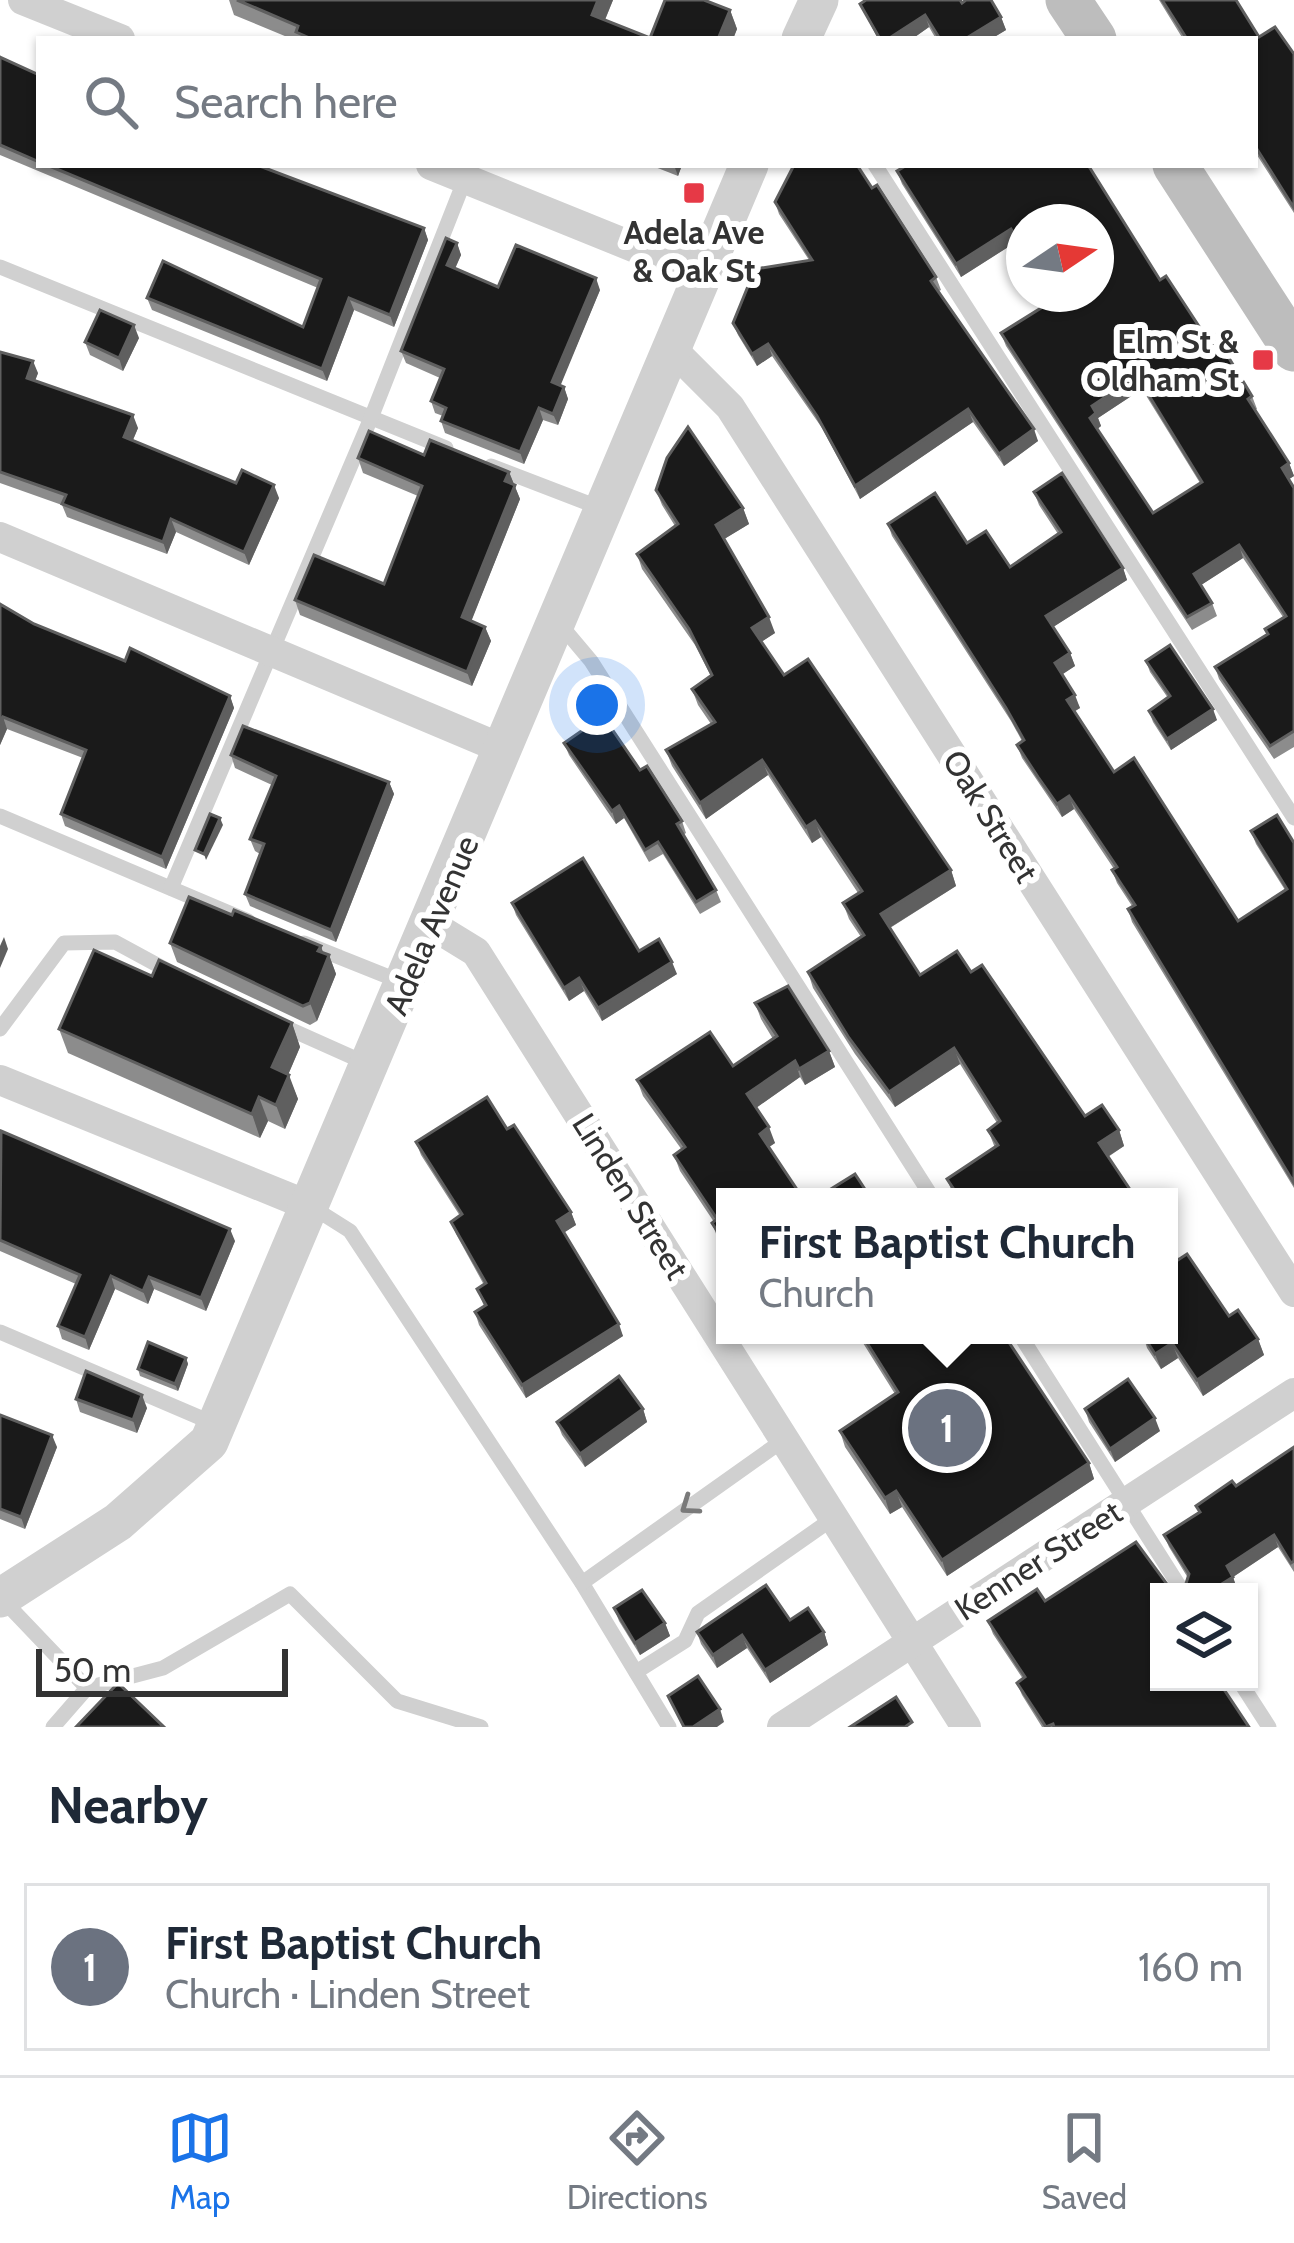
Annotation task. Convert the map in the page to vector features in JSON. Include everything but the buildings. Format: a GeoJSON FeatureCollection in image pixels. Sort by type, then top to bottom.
{"type":"FeatureCollection","features":[{"type":"Feature","properties":{"kind":"main road"},"geometry":{"type":"LineString","coordinates":[[1068,0],[1092,36]]}},
{"type":"Feature","properties":{"kind":"main road"},"geometry":{"type":"LineString","coordinates":[[1177,168],[1294,349]]}},
{"type":"Feature","properties":{"kind":"street"},"geometry":{"type":"LineString","coordinates":[[23,0],[113,36]]}},
{"type":"Feature","properties":{"kind":"street"},"geometry":{"type":"LineString","coordinates":[[803,36],[818,0]]}},
{"type":"Feature","properties":{"kind":"street"},"geometry":{"type":"LineString","coordinates":[[438,168],[658,257],[705,268]]}},
{"type":"Feature","properties":{"kind":"street","name":"Adela Avenue"},"geometry":{"type":"LineString","coordinates":[[0,1597],[152,1495],[186,1468],[218,1426],[747,168]]}},
{"type":"Feature","properties":{"kind":"street","name":"Oak Street"},"geometry":{"type":"LineString","coordinates":[[674,350],[730,407],[1294,1292]]}},
{"type":"Feature","properties":{"kind":"street"},"geometry":{"type":"LineString","coordinates":[[0,537],[505,749]]}},
{"type":"Feature","properties":{"kind":"street","name":"Linden Street"},"geometry":{"type":"LineString","coordinates":[[432,926],[476,952],[716,1330]]}},
{"type":"Feature","properties":{"kind":"street"},"geometry":{"type":"LineString","coordinates":[[0,1080],[312,1207]]}},
{"type":"Feature","properties":{"kind":"street","name":"Linden Street"},"geometry":{"type":"LineString","coordinates":[[725,1344],[966,1727]]}},
{"type":"Feature","properties":{"kind":"street","name":"Kenner Street"},"geometry":{"type":"LineString","coordinates":[[782,1727],[1294,1394]]}},
{"type":"Feature","properties":{"kind":"lane"},"geometry":{"type":"LineString","coordinates":[[877,168],[1294,818]]}},
{"type":"Feature","properties":{"kind":"lane"},"geometry":{"type":"LineString","coordinates":[[171,888],[371,418],[465,179]]}},
{"type":"Feature","properties":{"kind":"lane"},"geometry":{"type":"LineString","coordinates":[[0,267],[454,452]]}},
{"type":"Feature","properties":{"kind":"lane"},"geometry":{"type":"LineString","coordinates":[[476,460],[606,510]]}},
{"type":"Feature","properties":{"kind":"lane"},"geometry":{"type":"LineString","coordinates":[[559,623],[591,661],[926,1188]]}},
{"type":"Feature","properties":{"kind":"lane"},"geometry":{"type":"LineString","coordinates":[[0,816],[273,931]]}},
{"type":"Feature","properties":{"kind":"lane"},"geometry":{"type":"LineString","coordinates":[[292,939],[407,984]]}},
{"type":"Feature","properties":{"kind":"lane"},"geometry":{"type":"LineString","coordinates":[[0,1030],[64,943],[115,942],[188,982]]}},
{"type":"Feature","properties":{"kind":"lane"},"geometry":{"type":"LineString","coordinates":[[266,1018],[372,1066]]}},
{"type":"Feature","properties":{"kind":"lane"},"geometry":{"type":"LineString","coordinates":[[312,1207],[350,1231],[582,1583],[669,1727]]}},
{"type":"Feature","properties":{"kind":"lane"},"geometry":{"type":"LineString","coordinates":[[0,1332],[218,1426]]}},
{"type":"Feature","properties":{"kind":"lane"},"geometry":{"type":"LineString","coordinates":[[1026,1344],[1177,1583]]}},
{"type":"Feature","properties":{"kind":"lane"},"geometry":{"type":"LineString","coordinates":[[582,1583],[785,1439]]}},
{"type":"Feature","properties":{"kind":"lane"},"geometry":{"type":"LineString","coordinates":[[636,1672],[685,1641],[698,1612],[835,1517]]}},
{"type":"Feature","properties":{"kind":"lane"},"geometry":{"type":"LineString","coordinates":[[53,1727],[87,1688],[163,1668],[290,1594],[397,1701],[481,1727]]}},
{"type":"Feature","properties":{"kind":"lane"},"geometry":{"type":"LineString","coordinates":[[0,1597],[87,1688]]}},
{"type":"Feature","properties":{"kind":"lane"},"geometry":{"type":"LineString","coordinates":[[1246,1691],[1269,1727]]}},
{"type":"Feature","properties":{"kind":"place","name":"Adela Ave & Oak St"},"geometry":{"type":"Point","coordinates":[694,193]}},
{"type":"Feature","properties":{"kind":"place","name":"Elm St & Oldham St"},"geometry":{"type":"Point","coordinates":[1263,360]}},
{"type":"Feature","properties":{"kind":"place","name":"First Baptist Church"},"geometry":{"type":"Point","coordinates":[947,1428]}}]}
